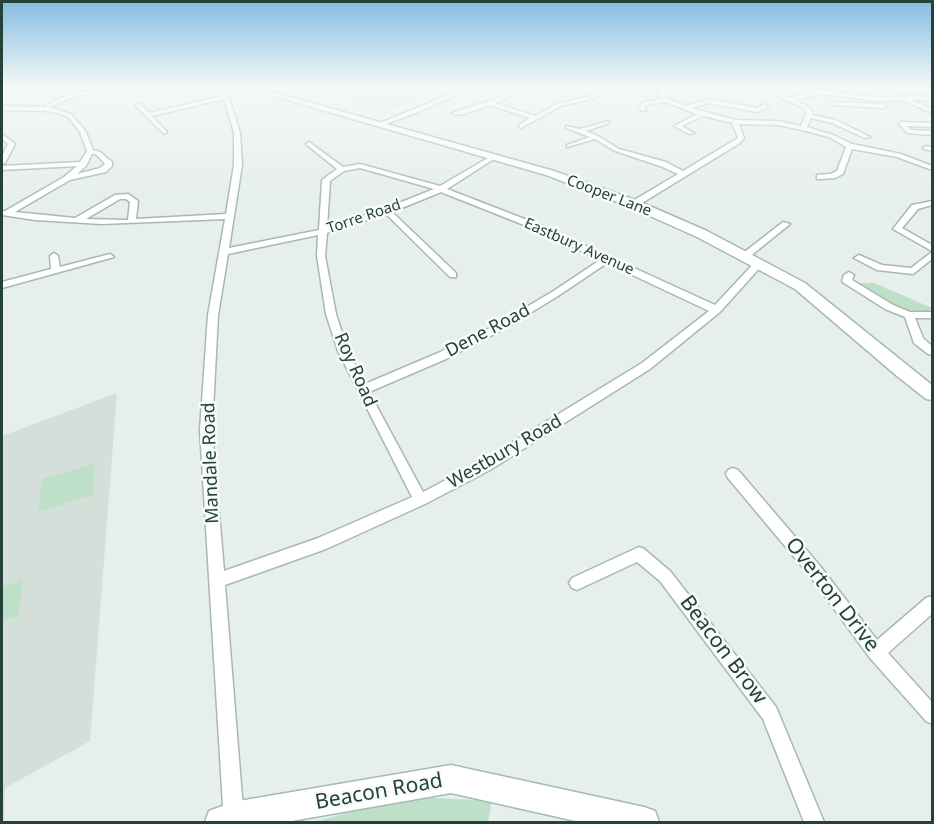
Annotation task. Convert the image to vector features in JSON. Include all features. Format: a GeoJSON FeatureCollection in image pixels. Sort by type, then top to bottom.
{"type":"FeatureCollection","features":[{"type":"Feature","properties":{"kind":"main road","name":"Cooper Lane"},"geometry":{"type":"LineString","coordinates":[[383,124],[495,156],[634,204],[745,256],[806,291],[903,372],[933,394]]}},
{"type":"Feature","properties":{"kind":"main road","name":"Beacon Road"},"geometry":{"type":"LineString","coordinates":[[229,821],[451,779],[644,822]]}},
{"type":"Feature","properties":{"kind":"street"},"geometry":{"type":"LineString","coordinates":[[77,124],[83,132],[90,151]]}},
{"type":"Feature","properties":{"kind":"street"},"geometry":{"type":"LineString","coordinates":[[157,124],[164,132]]}},
{"type":"Feature","properties":{"kind":"street","name":"Mandale Road"},"geometry":{"type":"LineString","coordinates":[[229,821],[206,429],[213,315],[238,165],[237,133],[234,124]]}},
{"type":"Feature","properties":{"kind":"street"},"geometry":{"type":"LineString","coordinates":[[520,127],[524,124]]}},
{"type":"Feature","properties":{"kind":"street"},"geometry":{"type":"LineString","coordinates":[[580,131],[600,124]]}},
{"type":"Feature","properties":{"kind":"street"},"geometry":{"type":"LineString","coordinates":[[679,124],[674,127],[691,133]]}},
{"type":"Feature","properties":{"kind":"street"},"geometry":{"type":"LineString","coordinates":[[634,204],[738,142],[741,138],[736,124]]}},
{"type":"Feature","properties":{"kind":"street"},"geometry":{"type":"LineString","coordinates":[[785,124],[831,136],[850,146],[899,155],[933,168]]}},
{"type":"Feature","properties":{"kind":"street"},"geometry":{"type":"LineString","coordinates":[[841,124],[867,137]]}},
{"type":"Feature","properties":{"kind":"street"},"geometry":{"type":"LineString","coordinates":[[902,124],[909,132],[933,133]]}},
{"type":"Feature","properties":{"kind":"street"},"geometry":{"type":"LineString","coordinates":[[916,124],[933,125]]}},
{"type":"Feature","properties":{"kind":"street"},"geometry":{"type":"LineString","coordinates":[[568,127],[596,137],[609,147],[683,174]]}},
{"type":"Feature","properties":{"kind":"street"},"geometry":{"type":"LineString","coordinates":[[2,136],[12,144],[2,161]]}},
{"type":"Feature","properties":{"kind":"street"},"geometry":{"type":"LineString","coordinates":[[569,146],[596,137]]}},
{"type":"Feature","properties":{"kind":"street"},"geometry":{"type":"LineString","coordinates":[[309,144],[342,169]]}},
{"type":"Feature","properties":{"kind":"street"},"geometry":{"type":"LineString","coordinates":[[820,177],[835,178],[840,172],[850,146]]}},
{"type":"Feature","properties":{"kind":"street"},"geometry":{"type":"LineString","coordinates":[[67,179],[82,164],[90,151]]}},
{"type":"Feature","properties":{"kind":"street"},"geometry":{"type":"LineString","coordinates":[[5,213],[67,179],[103,170],[109,164],[98,153],[90,151]]}},
{"type":"Feature","properties":{"kind":"street","name":"Torre Road"},"geometry":{"type":"LineString","coordinates":[[224,252],[324,231],[387,211],[441,189],[495,156]]}},
{"type":"Feature","properties":{"kind":"street"},"geometry":{"type":"LineString","coordinates":[[2,168],[82,164]]}},
{"type":"Feature","properties":{"kind":"street","name":"Eastbury Avenue"},"geometry":{"type":"LineString","coordinates":[[342,169],[360,166],[441,189],[537,227],[716,310]]}},
{"type":"Feature","properties":{"kind":"street","name":"Roy Road"},"geometry":{"type":"LineString","coordinates":[[342,169],[326,180],[321,256],[331,316],[343,351],[420,500]]}},
{"type":"Feature","properties":{"kind":"street"},"geometry":{"type":"LineString","coordinates":[[76,221],[118,197],[128,196],[134,201],[132,222]]}},
{"type":"Feature","properties":{"kind":"street"},"geometry":{"type":"LineString","coordinates":[[933,203],[915,207],[897,229],[933,248]]}},
{"type":"Feature","properties":{"kind":"street"},"geometry":{"type":"LineString","coordinates":[[387,211],[453,275]]}},
{"type":"Feature","properties":{"kind":"street"},"geometry":{"type":"LineString","coordinates":[[5,213],[35,219],[132,222],[230,216]]}},
{"type":"Feature","properties":{"kind":"street"},"geometry":{"type":"LineString","coordinates":[[745,256],[786,224]]}},
{"type":"Feature","properties":{"kind":"street"},"geometry":{"type":"LineString","coordinates":[[859,258],[880,268],[913,271],[933,255]]}},
{"type":"Feature","properties":{"kind":"street"},"geometry":{"type":"LineString","coordinates":[[54,256],[56,271]]}},
{"type":"Feature","properties":{"kind":"street"},"geometry":{"type":"LineString","coordinates":[[2,285],[110,257]]}},
{"type":"Feature","properties":{"kind":"street","name":"Dene Road"},"geometry":{"type":"LineString","coordinates":[[362,390],[442,356],[498,328],[607,259]]}},
{"type":"Feature","properties":{"kind":"street","name":"Westbury Road"},"geometry":{"type":"LineString","coordinates":[[216,581],[321,544],[420,500],[485,466],[646,366],[716,310],[759,263]]}},
{"type":"Feature","properties":{"kind":"street"},"geometry":{"type":"LineString","coordinates":[[836,283],[848,278],[889,307],[909,315],[933,315]]}},
{"type":"Feature","properties":{"kind":"street"},"geometry":{"type":"LineString","coordinates":[[909,315],[918,339],[933,351]]}},
{"type":"Feature","properties":{"kind":"street","name":"Overton Drive"},"geometry":{"type":"LineString","coordinates":[[733,474],[815,572],[876,652],[933,715]]}},
{"type":"Feature","properties":{"kind":"street","name":"Beacon Brow"},"geometry":{"type":"LineString","coordinates":[[577,583],[639,554],[665,576],[770,713],[814,822]]}},
{"type":"Feature","properties":{"kind":"street"},"geometry":{"type":"LineString","coordinates":[[876,652],[933,604]]}},
{"type":"Feature","properties":{"kind":"shaded area"},"geometry":{"type":"Polygon","coordinates":[[[117,393],[90,741],[5,788],[4,822],[2,822],[2,436],[117,393]]]}},
{"type":"Feature","properties":{"kind":"green space"},"geometry":{"type":"Polygon","coordinates":[[[857,283],[874,283],[932,308],[932,311],[898,308],[880,300],[868,288],[857,283]]]}},
{"type":"Feature","properties":{"kind":"green space"},"geometry":{"type":"Polygon","coordinates":[[[94,464],[93,495],[38,512],[42,479],[94,464]]]}},
{"type":"Feature","properties":{"kind":"green space"},"geometry":{"type":"Polygon","coordinates":[[[23,580],[18,616],[2,621],[2,587],[23,580]]]}},
{"type":"Feature","properties":{"kind":"green space"},"geometry":{"type":"Polygon","coordinates":[[[417,797],[492,801],[488,822],[315,822],[382,802],[417,797]]]}}]}
